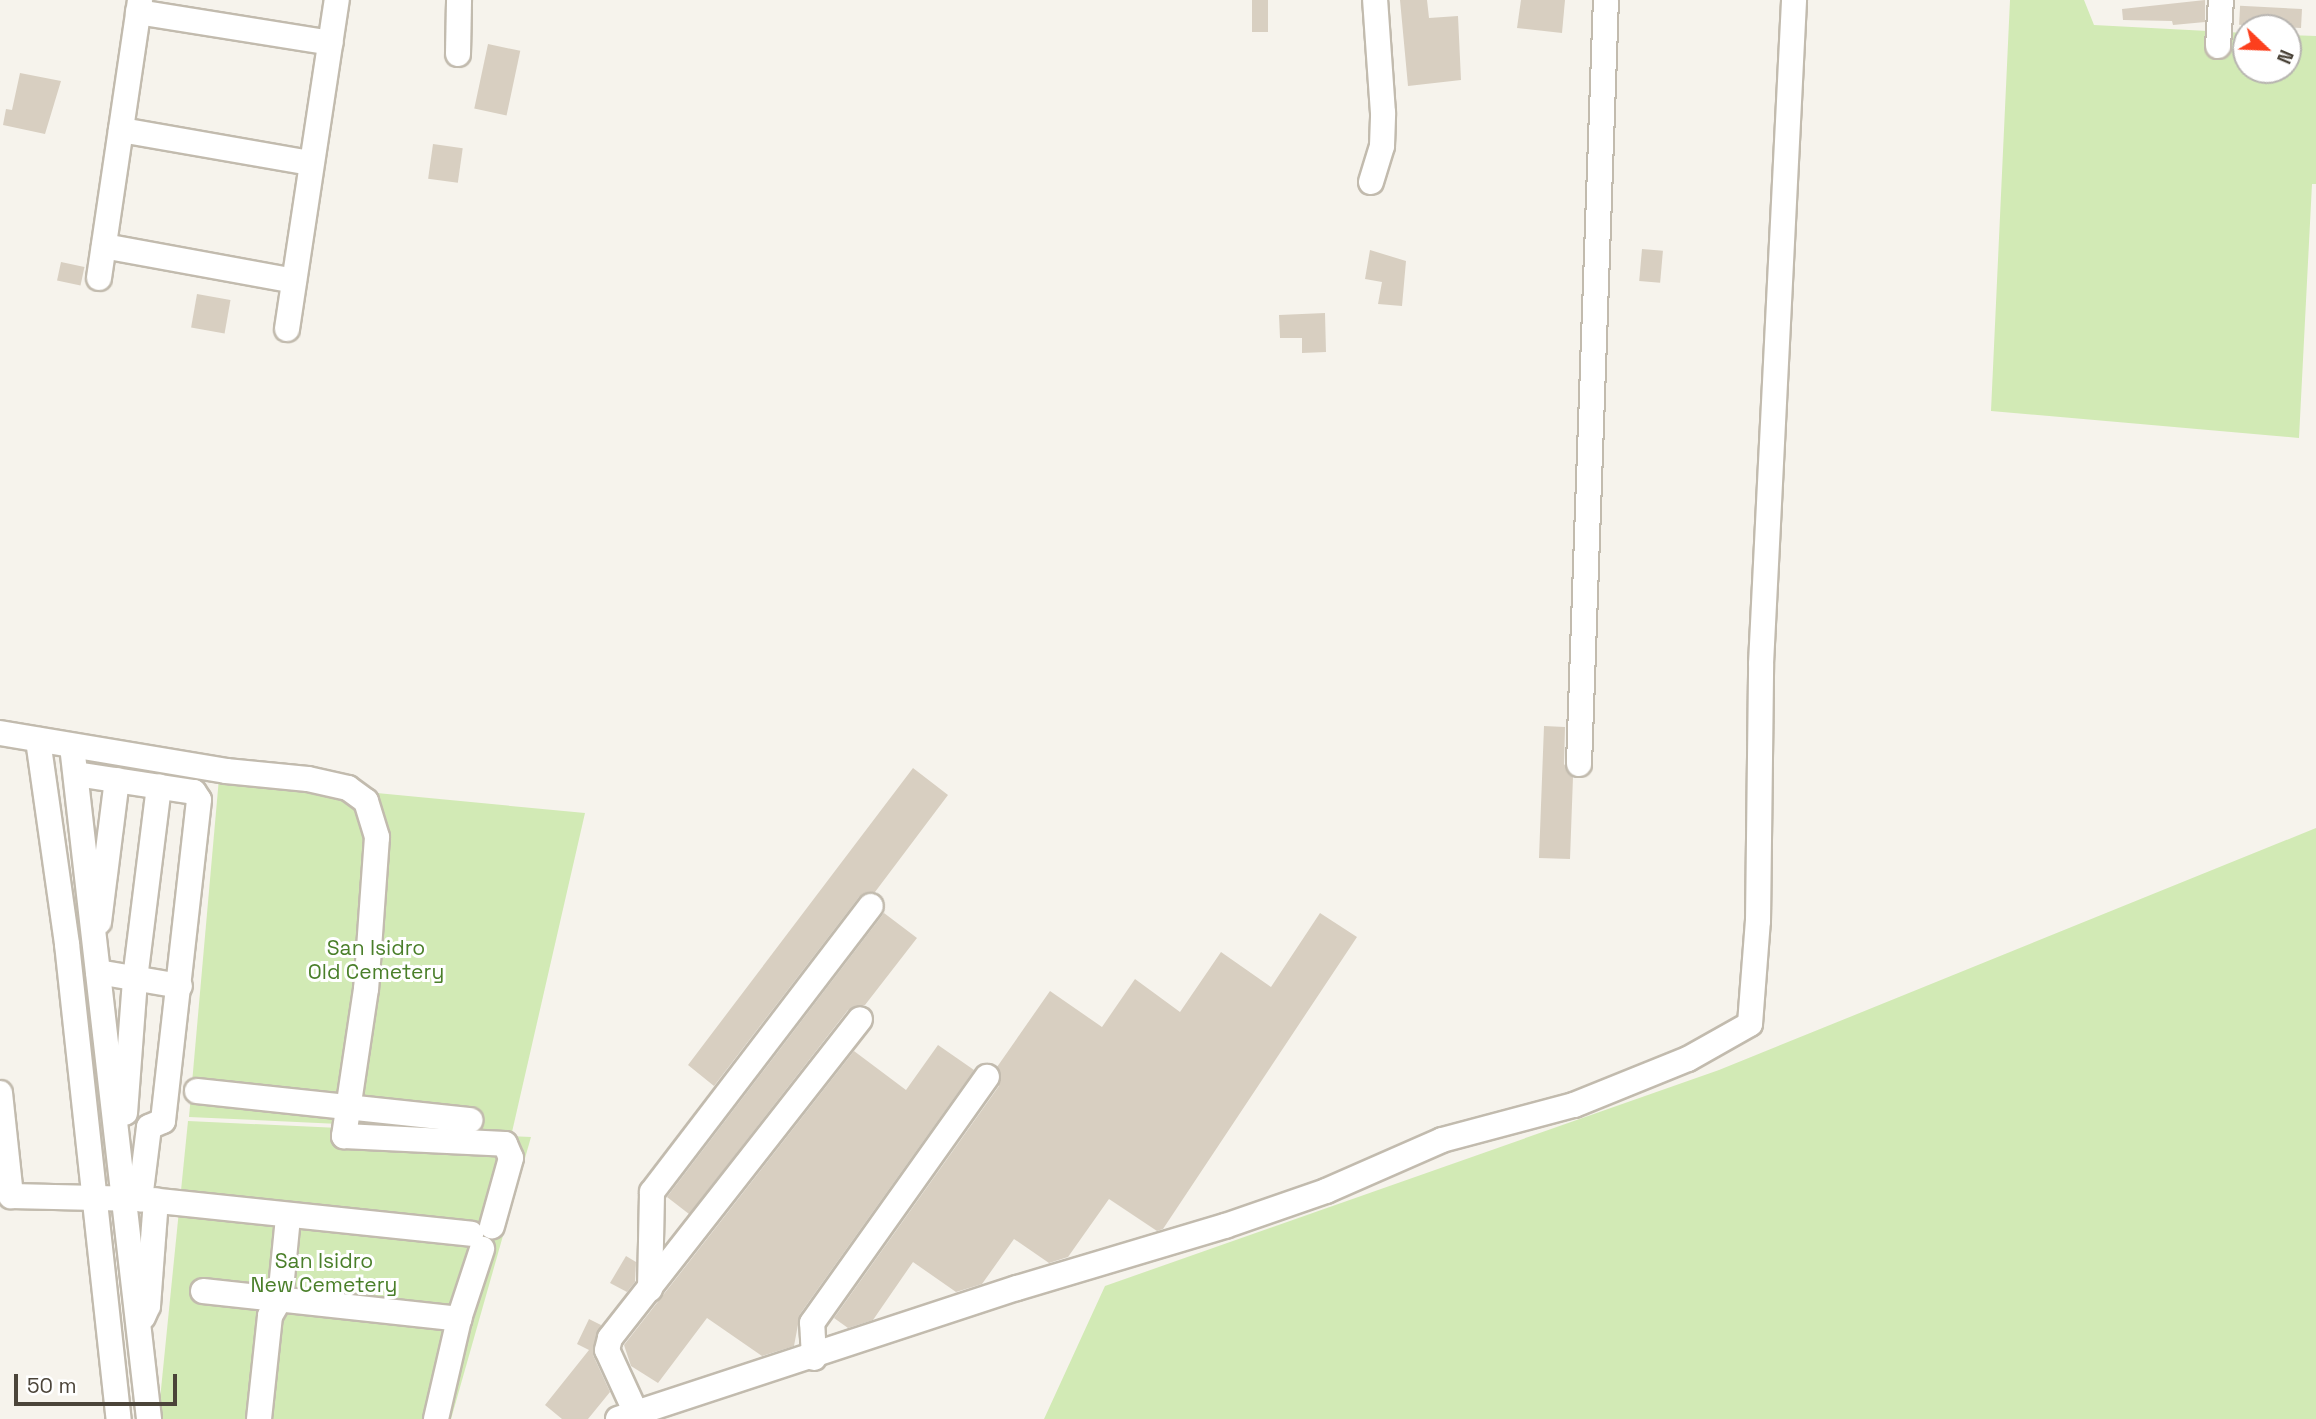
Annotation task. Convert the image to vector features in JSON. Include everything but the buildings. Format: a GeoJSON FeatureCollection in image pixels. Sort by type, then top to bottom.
{"type":"FeatureCollection","features":[{"type":"Feature","properties":{"kind":"street"},"geometry":{"type":"LineString","coordinates":[[287,329],[337,0]]}},
{"type":"Feature","properties":{"kind":"street"},"geometry":{"type":"LineString","coordinates":[[458,54],[459,0]]}},
{"type":"Feature","properties":{"kind":"street"},"geometry":{"type":"LineString","coordinates":[[1371,181],[1382,146],[1383,113],[1375,0]]}},
{"type":"Feature","properties":{"kind":"street"},"geometry":{"type":"LineString","coordinates":[[1578,764],[1606,0]]}},
{"type":"Feature","properties":{"kind":"street"},"geometry":{"type":"LineString","coordinates":[[860,1019],[610,1338],[607,1350],[627,1416],[814,1358],[1017,1288],[1225,1226],[1326,1191],[1442,1140],[1588,1100],[1688,1059],[1750,1024],[1758,921],[1761,664],[1794,0]]}},
{"type":"Feature","properties":{"kind":"street"},"geometry":{"type":"LineString","coordinates":[[2218,46],[2221,0]]}},
{"type":"Feature","properties":{"kind":"street"},"geometry":{"type":"LineString","coordinates":[[99,278],[139,6],[331,43]]}},
{"type":"Feature","properties":{"kind":"street"},"geometry":{"type":"LineString","coordinates":[[121,130],[311,163]]}},
{"type":"Feature","properties":{"kind":"street"},"geometry":{"type":"LineString","coordinates":[[104,246],[294,281]]}},
{"type":"Feature","properties":{"kind":"street"},"geometry":{"type":"LineString","coordinates":[[0,733],[348,788],[366,801],[377,837],[366,989],[344,1136],[505,1144],[511,1158],[482,1236],[458,1319],[436,1419]]}},
{"type":"Feature","properties":{"kind":"street"},"geometry":{"type":"LineString","coordinates":[[38,740],[67,944],[119,1419]]}},
{"type":"Feature","properties":{"kind":"street"},"geometry":{"type":"LineString","coordinates":[[72,746],[93,939],[116,1049],[119,1167],[140,1199],[148,1306],[137,1329]]}},
{"type":"Feature","properties":{"kind":"street"},"geometry":{"type":"LineString","coordinates":[[76,774],[194,792],[199,800],[163,1121],[149,1127],[140,1199],[137,1329],[149,1419]]}},
{"type":"Feature","properties":{"kind":"street"},"geometry":{"type":"LineString","coordinates":[[93,939],[107,883],[117,780]]}},
{"type":"Feature","properties":{"kind":"street"},"geometry":{"type":"LineString","coordinates":[[116,1049],[135,979],[159,786]]}},
{"type":"Feature","properties":{"kind":"street"},"geometry":{"type":"LineString","coordinates":[[51,827],[82,824]]}},
{"type":"Feature","properties":{"kind":"street"},"geometry":{"type":"LineString","coordinates":[[650,1289],[652,1192],[871,906]]}},
{"type":"Feature","properties":{"kind":"street"},"geometry":{"type":"LineString","coordinates":[[67,944],[93,939]]}},
{"type":"Feature","properties":{"kind":"street"},"geometry":{"type":"LineString","coordinates":[[98,972],[180,986]]}},
{"type":"Feature","properties":{"kind":"street"},"geometry":{"type":"LineString","coordinates":[[78,1062],[116,1049],[172,1046]]}},
{"type":"Feature","properties":{"kind":"street"},"geometry":{"type":"LineString","coordinates":[[814,1358],[812,1323],[986,1077]]}},
{"type":"Feature","properties":{"kind":"street"},"geometry":{"type":"LineString","coordinates":[[197,1091],[470,1120]]}},
{"type":"Feature","properties":{"kind":"street"},"geometry":{"type":"LineString","coordinates":[[0,1093],[11,1196],[140,1199],[482,1236]]}},
{"type":"Feature","properties":{"kind":"street"},"geometry":{"type":"LineString","coordinates":[[259,1419],[270,1316],[280,1298],[288,1217]]}},
{"type":"Feature","properties":{"kind":"street"},"geometry":{"type":"LineString","coordinates":[[203,1291],[458,1319]]}},
{"type":"Feature","properties":{"kind":"street"},"geometry":{"type":"LineString","coordinates":[[109,1330],[137,1329]]}},
{"type":"Feature","properties":{"kind":"green space"},"geometry":{"type":"Polygon","coordinates":[[[2010,0],[2084,0],[2094,25],[2232,32],[2232,84],[2302,84],[2302,36],[2316,36],[2316,184],[2312,184],[2299,438],[1991,411],[2010,0]]]}},
{"type":"Feature","properties":{"kind":"green space","name":"San Isidro Old Cemetery"},"geometry":{"type":"Polygon","coordinates":[[[219,778],[585,813],[512,1132],[189,1117],[219,778]]]}},
{"type":"Feature","properties":{"kind":"green space"},"geometry":{"type":"Polygon","coordinates":[[[2316,828],[2316,1419],[1044,1419],[1105,1286],[1719,1070],[2316,828]]]}},
{"type":"Feature","properties":{"kind":"green space","name":"San Isidro New Cemetery"},"geometry":{"type":"Polygon","coordinates":[[[188,1121],[531,1137],[451,1419],[158,1419],[188,1121]]]}}]}
